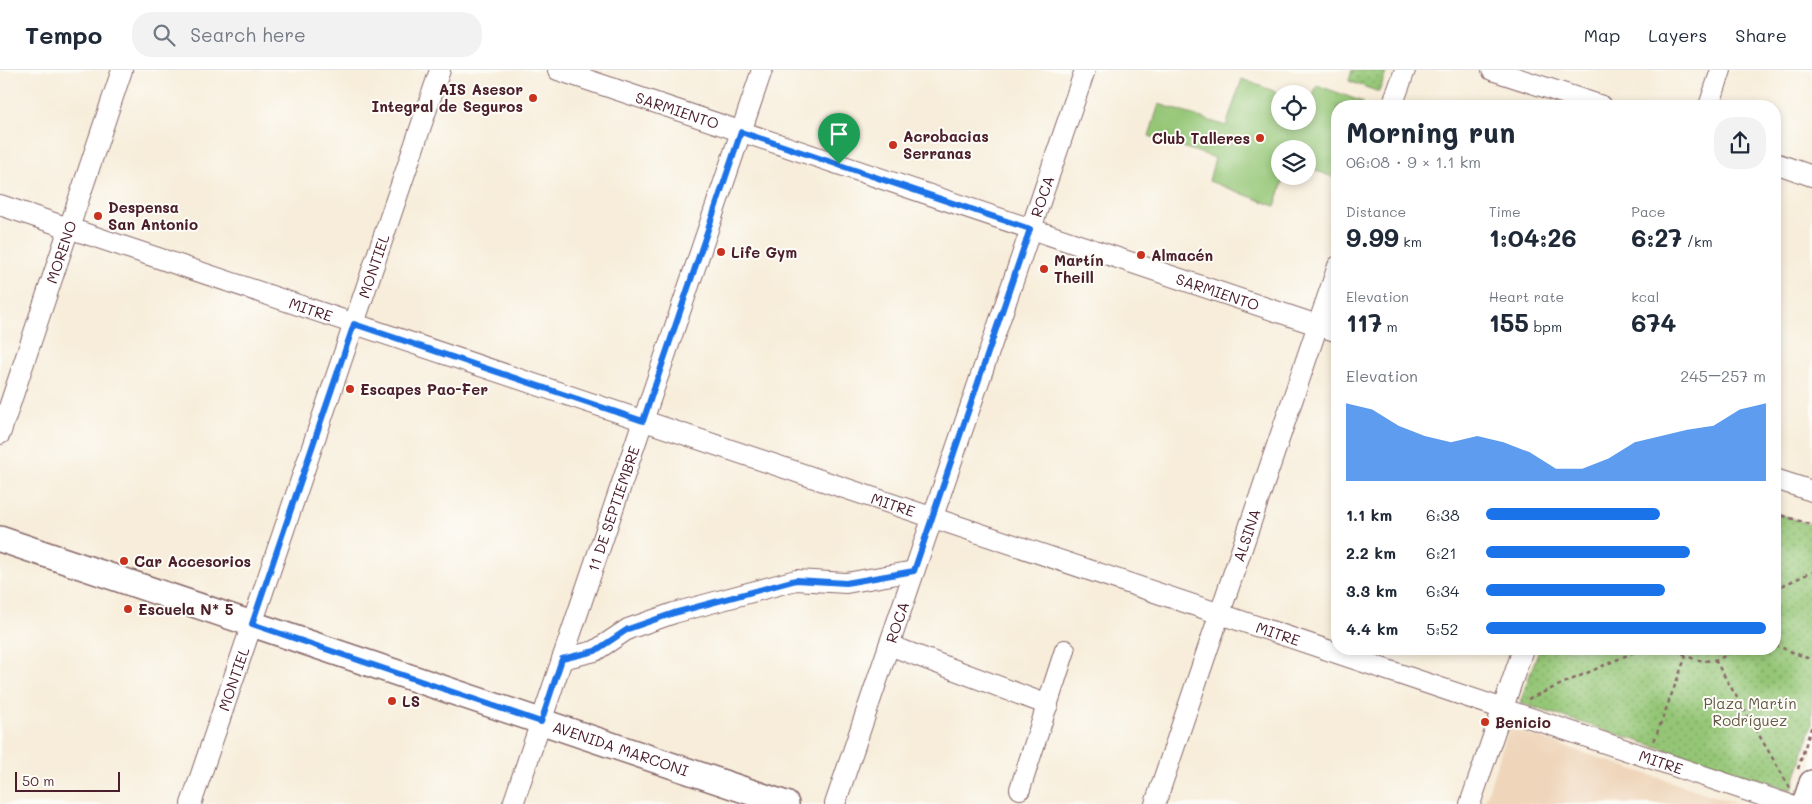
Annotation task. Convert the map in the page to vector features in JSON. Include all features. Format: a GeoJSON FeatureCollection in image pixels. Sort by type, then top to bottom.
{"type":"FeatureCollection","features":[{"type":"Feature","properties":{"kind":"main road","name":"AVENIDA MARCONI"},"geometry":{"type":"LineString","coordinates":[[0,539],[786,804]]}},
{"type":"Feature","properties":{"kind":"street","name":"MORENO"},"geometry":{"type":"LineString","coordinates":[[0,434],[122,70]]}},
{"type":"Feature","properties":{"kind":"street","name":"MONTIEL"},"geometry":{"type":"LineString","coordinates":[[190,804],[440,70]]}},
{"type":"Feature","properties":{"kind":"street","name":"SARMIENTO"},"geometry":{"type":"LineString","coordinates":[[558,70],[1331,330]]}},
{"type":"Feature","properties":{"kind":"street","name":"11 DE SEPTIEMBRE"},"geometry":{"type":"LineString","coordinates":[[513,804],[762,70]]}},
{"type":"Feature","properties":{"kind":"street","name":"ROCA"},"geometry":{"type":"LineString","coordinates":[[835,804],[1084,70]]}},
{"type":"Feature","properties":{"kind":"street"},"geometry":{"type":"LineString","coordinates":[[1394,100],[1405,70]]}},
{"type":"Feature","properties":{"kind":"street"},"geometry":{"type":"LineString","coordinates":[[1492,70],[1584,100]]}},
{"type":"Feature","properties":{"kind":"street"},"geometry":{"type":"LineString","coordinates":[[1711,100],[1721,70]]}},
{"type":"Feature","properties":{"kind":"street"},"geometry":{"type":"LineString","coordinates":[[1781,165],[1812,176]]}},
{"type":"Feature","properties":{"kind":"street","name":"MITRE"},"geometry":{"type":"LineString","coordinates":[[0,205],[1331,651]]}},
{"type":"Feature","properties":{"kind":"street","name":"ALSINA"},"geometry":{"type":"LineString","coordinates":[[1155,804],[1331,286]]}},
{"type":"Feature","properties":{"kind":"street"},"geometry":{"type":"LineString","coordinates":[[1781,481],[1812,491]]}},
{"type":"Feature","properties":{"kind":"street"},"geometry":{"type":"LineString","coordinates":[[562,659],[595,651],[628,629],[674,613],[796,580],[846,583],[914,571]]}},
{"type":"Feature","properties":{"kind":"street"},"geometry":{"type":"LineString","coordinates":[[888,645],[1048,705]]}},
{"type":"Feature","properties":{"kind":"street"},"geometry":{"type":"LineString","coordinates":[[1020,789],[1065,650]]}},
{"type":"Feature","properties":{"kind":"street","name":"MITRE"},"geometry":{"type":"LineString","coordinates":[[1343,655],[1502,708],[1796,789]]}},
{"type":"Feature","properties":{"kind":"street"},"geometry":{"type":"LineString","coordinates":[[1470,804],[1521,655]]}},
{"type":"Feature","properties":{"kind":"path"},"geometry":{"type":"LineString","coordinates":[[1781,515],[1812,525]]}},
{"type":"Feature","properties":{"kind":"path"},"geometry":{"type":"LineString","coordinates":[[1781,586],[1812,572]]}},
{"type":"Feature","properties":{"kind":"path"},"geometry":{"type":"LineString","coordinates":[[1781,647],[1812,660]]}},
{"type":"Feature","properties":{"kind":"path"},"geometry":{"type":"LineString","coordinates":[[1502,708],[1520,703],[1628,655]]}},
{"type":"Feature","properties":{"kind":"path"},"geometry":{"type":"LineString","coordinates":[[1652,746],[1686,656],[1705,661],[1715,660],[1726,655]]}},
{"type":"Feature","properties":{"kind":"path"},"geometry":{"type":"LineString","coordinates":[[1715,660],[1796,789]]}},
{"type":"Feature","properties":{"kind":"path"},"geometry":{"type":"LineString","coordinates":[[1796,789],[1812,726]]}},
{"type":"Feature","properties":{"kind":"shaded area"},"geometry":{"type":"Polygon","coordinates":[[[1509,728],[1738,804],[1484,804],[1509,728]]]}},
{"type":"Feature","properties":{"kind":"green space"},"geometry":{"type":"Polygon","coordinates":[[[1352,70],[1387,70],[1379,92],[1349,81],[1352,70]]]}},
{"type":"Feature","properties":{"kind":"green space"},"geometry":{"type":"Polygon","coordinates":[[[1242,79],[1271,90],[1271,130],[1316,130],[1317,85],[1358,100],[1331,100],[1331,176],[1316,171],[1316,140],[1271,140],[1271,185],[1282,185],[1275,206],[1209,181],[1215,158],[1149,136],[1159,104],[1226,126],[1242,79]]]}},
{"type":"Feature","properties":{"kind":"green space","name":"Plaza Martín Rodríguez"},"geometry":{"type":"Polygon","coordinates":[[[1781,515],[1812,525],[1812,725],[1792,790],[1520,703],[1537,655],[1781,655],[1781,515]]]}},
{"type":"Feature","properties":{"kind":"place","name":"AIS Asesor Integral de Seguros"},"geometry":{"type":"Point","coordinates":[533,98]}},
{"type":"Feature","properties":{"kind":"place","name":"Club Talleres"},"geometry":{"type":"Point","coordinates":[1260,138]}},
{"type":"Feature","properties":{"kind":"place","name":"Acrobacias Serranas"},"geometry":{"type":"Point","coordinates":[893,145]}},
{"type":"Feature","properties":{"kind":"place","name":"Despensa San Antonio"},"geometry":{"type":"Point","coordinates":[98,216]}},
{"type":"Feature","properties":{"kind":"place","name":"Life Gym"},"geometry":{"type":"Point","coordinates":[721,252]}},
{"type":"Feature","properties":{"kind":"place","name":"Almacén"},"geometry":{"type":"Point","coordinates":[1141,255]}},
{"type":"Feature","properties":{"kind":"place","name":"Martín Theill"},"geometry":{"type":"Point","coordinates":[1044,269]}},
{"type":"Feature","properties":{"kind":"place","name":"Escapes Pao-Fer"},"geometry":{"type":"Point","coordinates":[350,389]}},
{"type":"Feature","properties":{"kind":"place","name":"Car Accesorios"},"geometry":{"type":"Point","coordinates":[124,561]}},
{"type":"Feature","properties":{"kind":"place","name":"Escuela N* 5"},"geometry":{"type":"Point","coordinates":[128,609]}},
{"type":"Feature","properties":{"kind":"place","name":"LS"},"geometry":{"type":"Point","coordinates":[392,701]}},
{"type":"Feature","properties":{"kind":"place","name":"Benicio"},"geometry":{"type":"Point","coordinates":[1485,722]}},
{"type":"Feature","properties":{"kind":"route"},"geometry":{"type":"LineString","coordinates":[[741,132],[839,164],[1030,229],[914,571],[846,583],[796,580],[674,613],[628,629],[595,651],[562,659],[541,722],[252,624],[354,324],[643,421],[741,132]]}}]}
